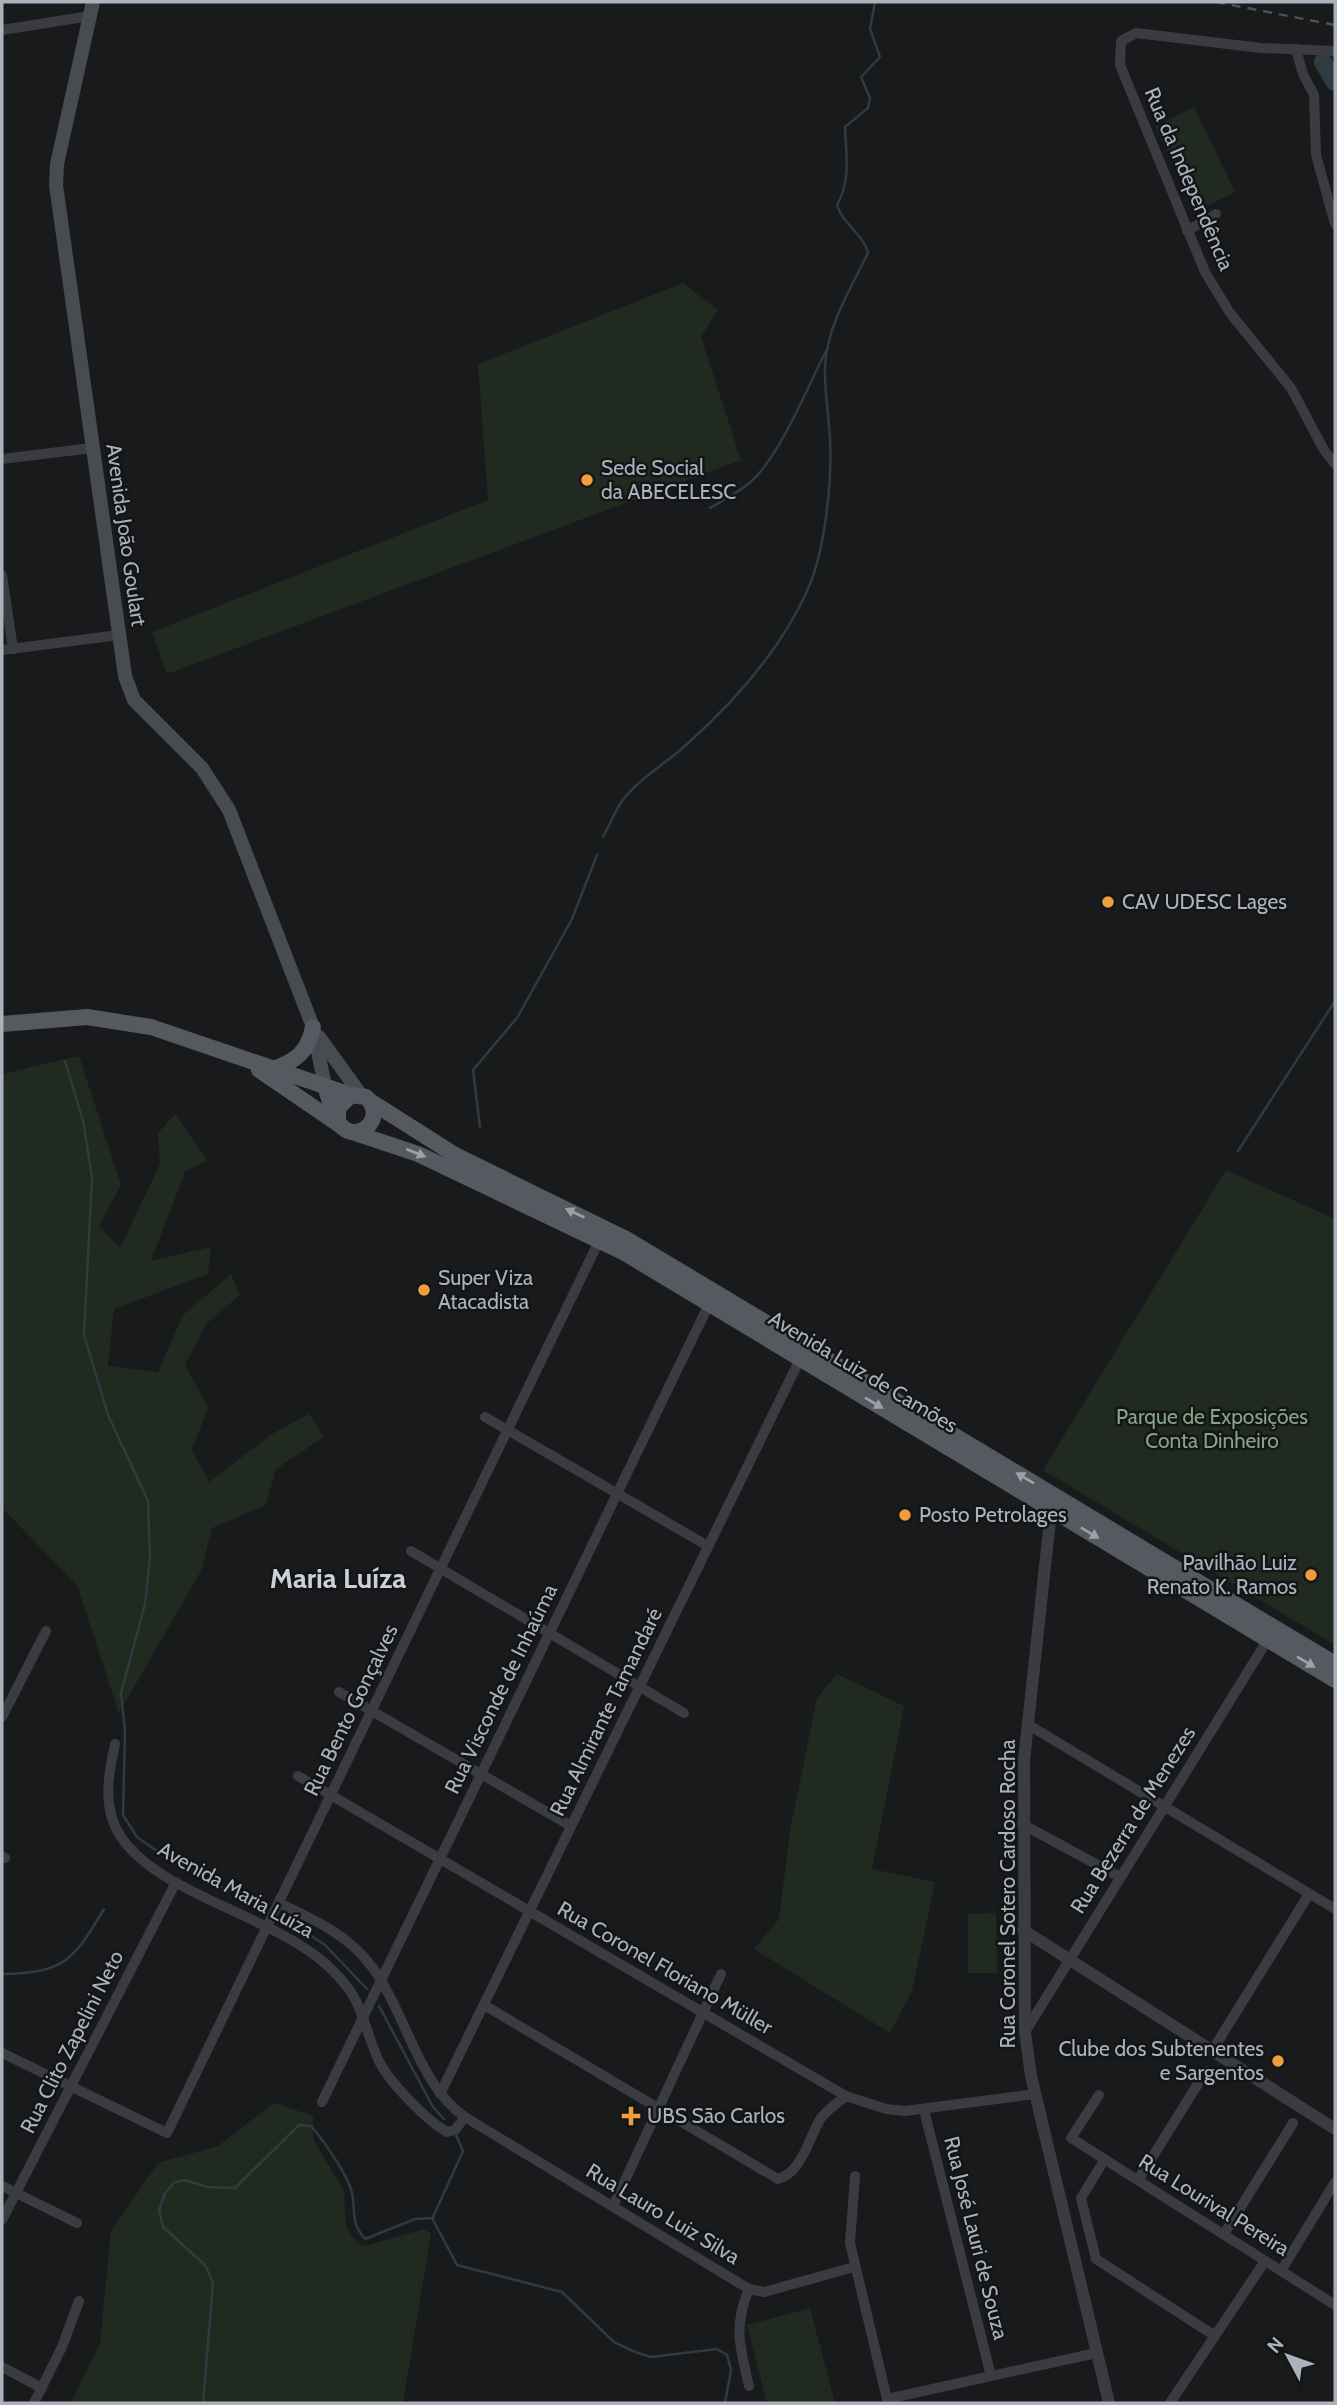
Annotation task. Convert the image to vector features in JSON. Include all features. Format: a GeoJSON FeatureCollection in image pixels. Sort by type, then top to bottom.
{"type":"FeatureCollection","features":[{"type":"Feature","properties":{"kind":"main road","name":"Avenida João Goulart"},"geometry":{"type":"LineString","coordinates":[[91,9],[57,164],[56,184],[125,676],[134,700],[202,768],[229,810],[313,1027],[328,1055],[361,1097]]}},
{"type":"Feature","properties":{"kind":"main road"},"geometry":{"type":"LineString","coordinates":[[2,1024],[52,1018],[118,1020],[182,1036],[242,1059]]}},
{"type":"Feature","properties":{"kind":"main road","name":"Avenida João Goulart"},"geometry":{"type":"LineString","coordinates":[[313,1027],[325,1086]]}},
{"type":"Feature","properties":{"kind":"main road"},"geometry":{"type":"LineString","coordinates":[[273,1069],[288,1064],[304,1052],[313,1027]]}},
{"type":"Feature","properties":{"kind":"main road","name":"Avenida Luiz de Camões"},"geometry":{"type":"LineString","coordinates":[[242,1059],[361,1097],[455,1155],[603,1234],[1271,1634],[1335,1680]]}},
{"type":"Feature","properties":{"kind":"main road","name":"Avenida Luiz de Camões"},"geometry":{"type":"LineString","coordinates":[[242,1059],[344,1126],[418,1154],[603,1234]]}},
{"type":"Feature","properties":{"kind":"main road"},"geometry":{"type":"LineString","coordinates":[[325,1086],[344,1126],[363,1131],[372,1123],[374,1111],[361,1097],[338,1108],[344,1126]]}},
{"type":"Feature","properties":{"kind":"main road","name":"Avenida Luiz de Camões"},"geometry":{"type":"LineString","coordinates":[[1271,1634],[1335,1664]]}},
{"type":"Feature","properties":{"kind":"street"},"geometry":{"type":"LineString","coordinates":[[2,30],[91,9]]}},
{"type":"Feature","properties":{"kind":"street","name":"Rua da Independência"},"geometry":{"type":"LineString","coordinates":[[1296,49],[1261,48],[1136,33],[1121,41],[1120,65],[1205,272],[1230,313],[1291,388],[1324,450],[1335,464]]}},
{"type":"Feature","properties":{"kind":"street"},"geometry":{"type":"LineString","coordinates":[[1335,51],[1296,49],[1303,74],[1314,95],[1316,155],[1335,224]]}},
{"type":"Feature","properties":{"kind":"street"},"geometry":{"type":"LineString","coordinates":[[1187,231],[1216,214]]}},
{"type":"Feature","properties":{"kind":"street"},"geometry":{"type":"LineString","coordinates":[[2,459],[92,448]]}},
{"type":"Feature","properties":{"kind":"street"},"geometry":{"type":"LineString","coordinates":[[2,575],[7,650],[119,635]]}},
{"type":"Feature","properties":{"kind":"street","name":"Rua Bento Gonçalves"},"geometry":{"type":"LineString","coordinates":[[71,2085],[167,2133],[603,1234]]}},
{"type":"Feature","properties":{"kind":"street","name":"Rua Visconde de Inhaúma"},"geometry":{"type":"LineString","coordinates":[[323,2102],[712,1298]]}},
{"type":"Feature","properties":{"kind":"street","name":"Rua Almirante Tamandaré"},"geometry":{"type":"LineString","coordinates":[[440,2094],[803,1352]]}},
{"type":"Feature","properties":{"kind":"street"},"geometry":{"type":"LineString","coordinates":[[485,1418],[708,1546]]}},
{"type":"Feature","properties":{"kind":"street","name":"Rua Coronel Sotero Cardoso Rocha"},"geometry":{"type":"LineString","coordinates":[[1052,1502],[1027,1724],[1022,1824],[1025,2032],[1035,2094],[1109,2403]]}},
{"type":"Feature","properties":{"kind":"street"},"geometry":{"type":"LineString","coordinates":[[411,1551],[684,1713]]}},
{"type":"Feature","properties":{"kind":"street"},"geometry":{"type":"LineString","coordinates":[[2,1717],[46,1632]]}},
{"type":"Feature","properties":{"kind":"street","name":"Rua Bezerra de Menezes"},"geometry":{"type":"LineString","coordinates":[[1025,2032],[1271,1634]]}},
{"type":"Feature","properties":{"kind":"street"},"geometry":{"type":"LineString","coordinates":[[339,1692],[571,1826]]}},
{"type":"Feature","properties":{"kind":"street"},"geometry":{"type":"LineString","coordinates":[[1027,1724],[1335,1909]]}},
{"type":"Feature","properties":{"kind":"street","name":"Avenida Maria Luíza"},"geometry":{"type":"LineString","coordinates":[[115,1744],[107,1789],[114,1824],[122,1838],[145,1863],[176,1882],[268,1926],[326,1965],[355,1996],[365,2015],[378,2061],[400,2089],[447,2132],[456,2130],[465,2117],[446,2103],[440,2094],[382,1980],[345,1939],[279,1903]]}},
{"type":"Feature","properties":{"kind":"street","name":"Rua Coronel Floriano Müller"},"geometry":{"type":"LineString","coordinates":[[298,1776],[846,2096],[886,2109],[924,2110],[1035,2094]]}},
{"type":"Feature","properties":{"kind":"street"},"geometry":{"type":"LineString","coordinates":[[1022,1824],[1121,1877]]}},
{"type":"Feature","properties":{"kind":"street","name":"Rua Clito Zapelini Neto"},"geometry":{"type":"LineString","coordinates":[[2,2220],[176,1882]]}},
{"type":"Feature","properties":{"kind":"street"},"geometry":{"type":"LineString","coordinates":[[1212,2052],[1309,1894]]}},
{"type":"Feature","properties":{"kind":"street"},"geometry":{"type":"LineString","coordinates":[[1024,1930],[1068,1962],[1335,2129]]}},
{"type":"Feature","properties":{"kind":"street"},"geometry":{"type":"LineString","coordinates":[[613,2206],[721,1974]]}},
{"type":"Feature","properties":{"kind":"street"},"geometry":{"type":"LineString","coordinates":[[484,2005],[770,2177],[778,2179],[790,2172],[821,2118],[846,2096]]}},
{"type":"Feature","properties":{"kind":"street"},"geometry":{"type":"LineString","coordinates":[[2,2053],[71,2085]]}},
{"type":"Feature","properties":{"kind":"street"},"geometry":{"type":"LineString","coordinates":[[1138,2180],[1206,2071]]}},
{"type":"Feature","properties":{"kind":"street","name":"Rua Lourival Pereira"},"geometry":{"type":"LineString","coordinates":[[1099,2095],[1072,2138],[1335,2305]]}},
{"type":"Feature","properties":{"kind":"street","name":"Rua José Lauri de Souza"},"geometry":{"type":"LineString","coordinates":[[924,2110],[991,2376]]}},
{"type":"Feature","properties":{"kind":"street","name":"Rua Lauro Luiz Silva"},"geometry":{"type":"LineString","coordinates":[[465,2117],[749,2288],[764,2292],[854,2267]]}},
{"type":"Feature","properties":{"kind":"street"},"geometry":{"type":"LineString","coordinates":[[1224,2234],[1293,2123]]}},
{"type":"Feature","properties":{"kind":"street"},"geometry":{"type":"LineString","coordinates":[[1105,2159],[1081,2198],[1096,2259],[1215,2336]]}},
{"type":"Feature","properties":{"kind":"street"},"geometry":{"type":"LineString","coordinates":[[855,2176],[849,2223],[854,2267],[887,2399],[1096,2353]]}},
{"type":"Feature","properties":{"kind":"street"},"geometry":{"type":"LineString","coordinates":[[1281,2271],[1335,2182]]}},
{"type":"Feature","properties":{"kind":"street"},"geometry":{"type":"LineString","coordinates":[[2,2186],[77,2223]]}},
{"type":"Feature","properties":{"kind":"street"},"geometry":{"type":"LineString","coordinates":[[1170,2403],[1265,2261]]}},
{"type":"Feature","properties":{"kind":"street"},"geometry":{"type":"LineString","coordinates":[[749,2288],[738,2316],[749,2386]]}},
{"type":"Feature","properties":{"kind":"street"},"geometry":{"type":"LineString","coordinates":[[34,2403],[79,2301]]}},
{"type":"Feature","properties":{"kind":"street"},"geometry":{"type":"LineString","coordinates":[[2,2368],[42,2388]]}},
{"type":"Feature","properties":{"kind":"green space"},"geometry":{"type":"Polygon","coordinates":[[[1194,107],[1235,192],[1197,211],[1155,127],[1194,107]]]}},
{"type":"Feature","properties":{"kind":"green space","name":"Sede Social da ABECELESC"},"geometry":{"type":"Polygon","coordinates":[[[683,283],[718,310],[701,337],[741,460],[167,674],[152,632],[488,500],[478,364],[683,283]]]}},
{"type":"Feature","properties":{"kind":"green space"},"geometry":{"type":"Polygon","coordinates":[[[79,1056],[121,1185],[99,1226],[120,1248],[160,1164],[158,1133],[175,1114],[207,1160],[185,1172],[151,1261],[211,1247],[208,1274],[114,1309],[108,1366],[158,1372],[183,1315],[231,1274],[240,1295],[206,1324],[185,1365],[208,1407],[192,1450],[209,1482],[272,1434],[309,1414],[324,1437],[276,1469],[266,1505],[212,1528],[201,1571],[119,1713],[77,1585],[2,1508],[2,1074],[79,1056]]]}},
{"type":"Feature","properties":{"kind":"green space","name":"Parque de Exposições Conta Dinheiro"},"geometry":{"type":"Polygon","coordinates":[[[1226,1170],[1335,1219],[1335,1645],[1043,1470],[1226,1170]]]}},
{"type":"Feature","properties":{"kind":"green space"},"geometry":{"type":"Polygon","coordinates":[[[837,1674],[904,1706],[872,1869],[935,1882],[912,1991],[890,2033],[754,1949],[779,1919],[790,1831],[817,1698],[837,1674]]]}},
{"type":"Feature","properties":{"kind":"green space"},"geometry":{"type":"Polygon","coordinates":[[[996,1913],[997,1973],[968,1973],[968,1914],[996,1913]]]}},
{"type":"Feature","properties":{"kind":"green space"},"geometry":{"type":"Polygon","coordinates":[[[274,2103],[313,2116],[313,2139],[344,2191],[346,2228],[358,2243],[365,2246],[424,2229],[431,2234],[403,2403],[71,2403],[100,2344],[111,2231],[158,2163],[218,2146],[274,2103]]]}},
{"type":"Feature","properties":{"kind":"green space"},"geometry":{"type":"Polygon","coordinates":[[[810,2308],[835,2403],[767,2403],[747,2325],[810,2308]]]}},
{"type":"Feature","properties":{"kind":"waterway"},"geometry":{"type":"LineString","coordinates":[[603,837],[627,795],[705,728],[755,674],[796,613],[813,575],[823,537],[830,476],[825,375],[827,351],[835,322],[868,253],[837,205],[846,177],[845,127],[868,108],[870,98],[861,77],[880,57],[870,29],[875,2]]}},
{"type":"Feature","properties":{"kind":"waterway"},"geometry":{"type":"LineString","coordinates":[[1323,62],[1335,82]]}},
{"type":"Feature","properties":{"kind":"waterway"},"geometry":{"type":"LineString","coordinates":[[710,508],[748,484],[759,473],[792,422],[826,351]]}},
{"type":"Feature","properties":{"kind":"waterway"},"geometry":{"type":"LineString","coordinates":[[480,1127],[473,1070],[517,1018],[572,919],[597,855]]}},
{"type":"Feature","properties":{"kind":"waterway"},"geometry":{"type":"LineString","coordinates":[[1238,1151],[1335,1001]]}},
{"type":"Feature","properties":{"kind":"waterway"},"geometry":{"type":"LineString","coordinates":[[65,1061],[83,1121],[92,1177],[84,1335],[108,1415],[148,1501],[150,1558],[145,1604],[121,1693],[125,1732],[123,1815],[137,1837],[154,1849],[259,1908]]}},
{"type":"Feature","properties":{"kind":"waterway"},"geometry":{"type":"LineString","coordinates":[[2,1974],[40,1971],[65,1961],[84,1941],[104,1909]]}},
{"type":"Feature","properties":{"kind":"waterway"},"geometry":{"type":"LineString","coordinates":[[285,1919],[325,1945],[367,1989]]}},
{"type":"Feature","properties":{"kind":"waterway"},"geometry":{"type":"LineString","coordinates":[[379,2006],[433,2107],[444,2119]]}},
{"type":"Feature","properties":{"kind":"waterway"},"geometry":{"type":"LineString","coordinates":[[203,2403],[213,2283],[205,2265],[163,2227],[159,2210],[165,2193],[175,2182],[185,2180],[207,2187],[235,2188],[299,2125],[311,2126],[340,2168],[352,2193],[355,2222],[365,2239],[415,2219],[432,2218],[457,2265],[562,2292],[614,2342],[635,2352],[651,2357],[717,2349],[727,2355],[731,2370],[725,2403]]}},
{"type":"Feature","properties":{"kind":"waterway"},"geometry":{"type":"LineString","coordinates":[[433,2217],[463,2151],[456,2135]]}},
{"type":"Feature","properties":{"kind":"railway"},"geometry":{"type":"LineString","coordinates":[[1216,2],[1335,25]]}},
{"type":"Feature","properties":{"kind":"place","name":"Sede Social da ABECELESC"},"geometry":{"type":"Point","coordinates":[587,480]}},
{"type":"Feature","properties":{"kind":"place","name":"CAV UDESC Lages"},"geometry":{"type":"Point","coordinates":[1108,902]}},
{"type":"Feature","properties":{"kind":"place","name":"Super Viza Atacadista"},"geometry":{"type":"Point","coordinates":[424,1290]}},
{"type":"Feature","properties":{"kind":"place","name":"Posto Petrolages"},"geometry":{"type":"Point","coordinates":[905,1515]}},
{"type":"Feature","properties":{"kind":"place","name":"Pavilhão Luiz Renato K. Ramos"},"geometry":{"type":"Point","coordinates":[1311,1575]}},
{"type":"Feature","properties":{"kind":"place","name":"Clube dos Subtenentes e Sargentos"},"geometry":{"type":"Point","coordinates":[1278,2061]}},
{"type":"Feature","properties":{"kind":"place","name":"UBS São Carlos"},"geometry":{"type":"Point","coordinates":[631,2116]}},
{"type":"Feature","properties":{"kind":"district","name":"Maria Luíza"},"geometry":{"type":"Point","coordinates":[338,1578]}}]}
